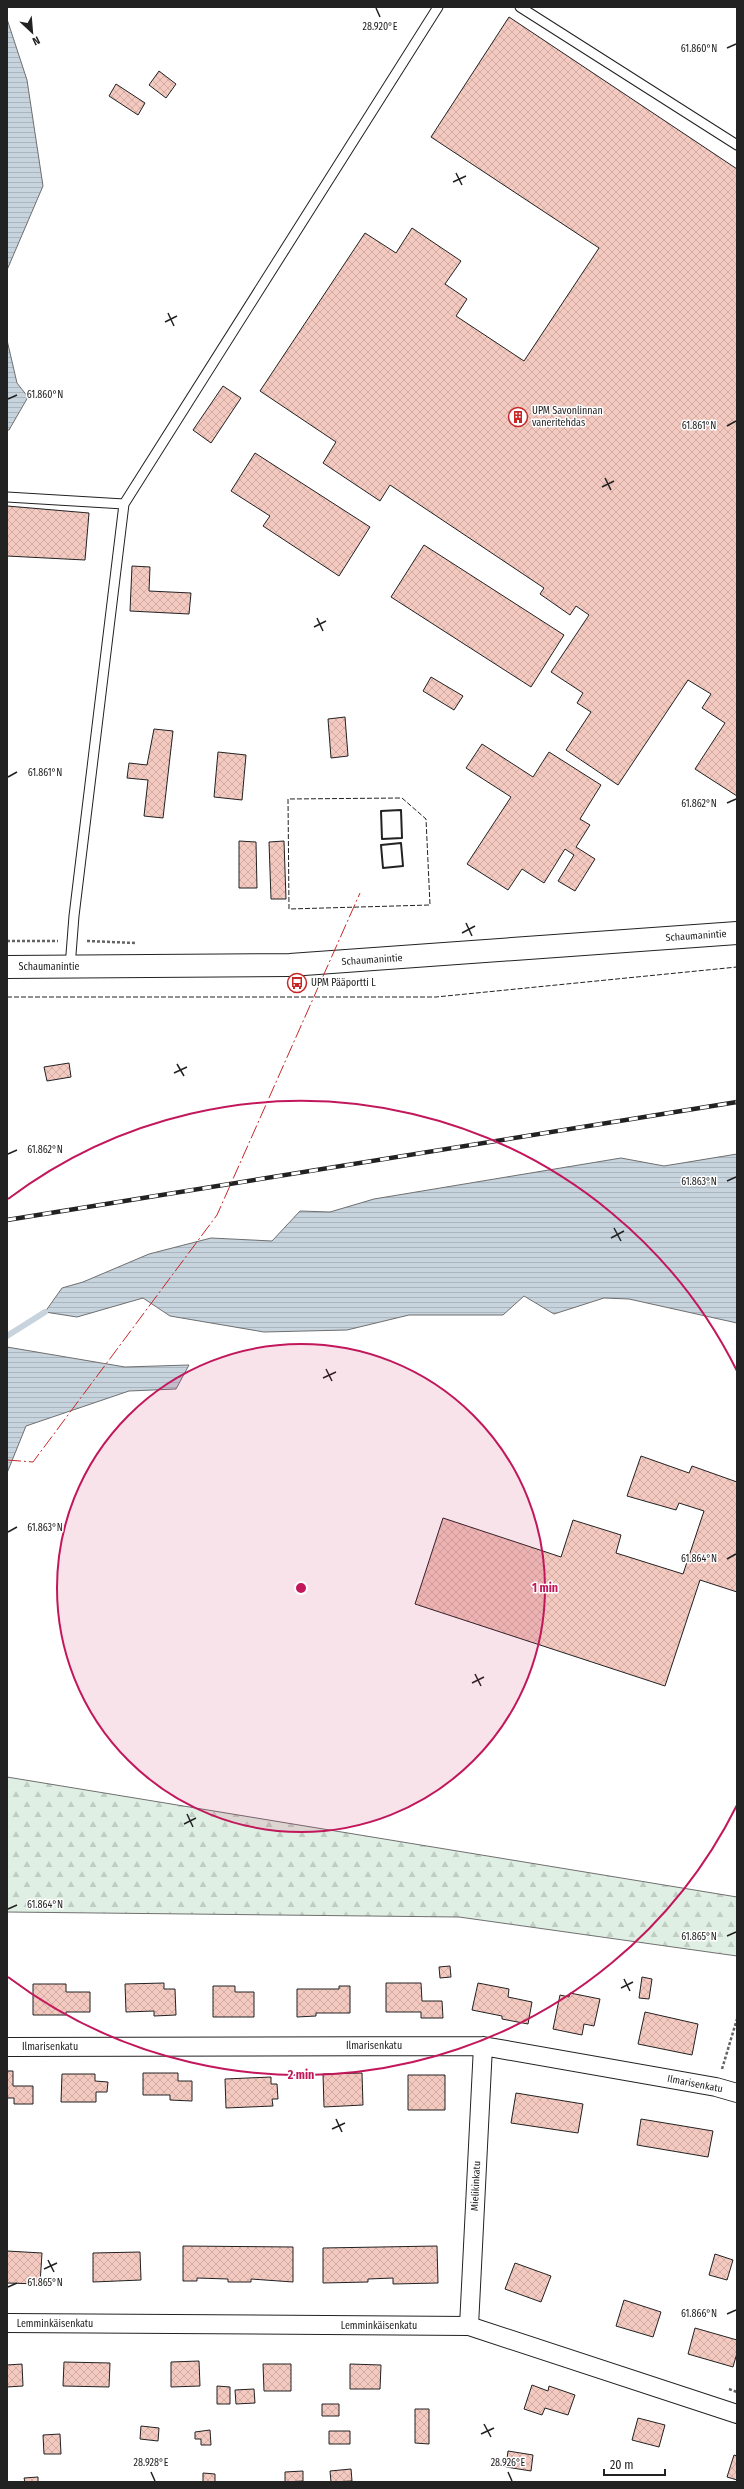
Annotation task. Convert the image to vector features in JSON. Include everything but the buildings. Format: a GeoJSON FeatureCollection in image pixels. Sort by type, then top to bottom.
{"type":"FeatureCollection","features":[{"type":"Feature","properties":{"kind":"street","name":"Schaumanintie"},"geometry":{"type":"LineString","coordinates":[[7,968],[290,965],[737,933]]}},
{"type":"Feature","properties":{"kind":"street","name":"Ilmarisenkatu"},"geometry":{"type":"LineString","coordinates":[[7,2047],[483,2046],[716,2087],[737,2093]]}},
{"type":"Feature","properties":{"kind":"street","name":"Mielikinkatu"},"geometry":{"type":"LineString","coordinates":[[469,2326],[483,2046]]}},
{"type":"Feature","properties":{"kind":"street","name":"Lemminkäisenkatu"},"geometry":{"type":"LineString","coordinates":[[7,2323],[469,2326],[737,2414]]}},
{"type":"Feature","properties":{"kind":"lane"},"geometry":{"type":"LineString","coordinates":[[70,967],[124,504],[438,7]]}},
{"type":"Feature","properties":{"kind":"lane"},"geometry":{"type":"LineString","coordinates":[[520,7],[737,145]]}},
{"type":"Feature","properties":{"kind":"lane"},"geometry":{"type":"LineString","coordinates":[[7,496],[124,504]]}},
{"type":"Feature","properties":{"kind":"path"},"geometry":{"type":"LineString","coordinates":[[7,941],[139,943]]}},
{"type":"Feature","properties":{"kind":"path"},"geometry":{"type":"LineString","coordinates":[[716,2087],[737,2019]]}},
{"type":"Feature","properties":{"kind":"green space"},"geometry":{"type":"Polygon","coordinates":[[[7,1777],[737,1897],[737,1956],[459,1917],[7,1912],[7,1777]]]}},
{"type":"Feature","properties":{"kind":"shaded area"},"geometry":{"type":"Polygon","coordinates":[[[7,19],[27,80],[43,186],[7,270],[7,19]]]}},
{"type":"Feature","properties":{"kind":"shaded area"},"geometry":{"type":"Polygon","coordinates":[[[7,340],[17,383],[28,397],[9,430],[7,430],[7,340]]]}},
{"type":"Feature","properties":{"kind":"shaded area"},"geometry":{"type":"Polygon","coordinates":[[[737,1154],[737,1323],[629,1299],[604,1298],[554,1314],[524,1296],[503,1315],[409,1315],[347,1330],[264,1332],[170,1316],[143,1298],[77,1317],[45,1312],[62,1288],[83,1282],[149,1254],[211,1238],[272,1241],[300,1211],[330,1212],[374,1199],[621,1158],[664,1166],[737,1154]]]}},
{"type":"Feature","properties":{"kind":"shaded area"},"geometry":{"type":"Polygon","coordinates":[[[7,1347],[125,1367],[189,1365],[176,1389],[129,1391],[26,1426],[7,1473],[7,1347]]]}},
{"type":"Feature","properties":{"kind":"waterway"},"geometry":{"type":"LineString","coordinates":[[7,1336],[45,1312]]}},
{"type":"Feature","properties":{"kind":"railway"},"geometry":{"type":"LineString","coordinates":[[7,1220],[737,1102]]}},
{"type":"Feature","properties":{"kind":"fence"},"geometry":{"type":"LineString","coordinates":[[402,798],[426,819],[430,905],[289,909],[288,799],[402,798]]}},
{"type":"Feature","properties":{"kind":"fence"},"geometry":{"type":"LineString","coordinates":[[7,997],[436,997],[737,967]]}},
{"type":"Feature","properties":{"kind":"wall"},"geometry":{"type":"LineString","coordinates":[[401,810],[402,838],[382,839],[381,811],[401,810]]}},
{"type":"Feature","properties":{"kind":"wall"},"geometry":{"type":"LineString","coordinates":[[401,843],[403,866],[383,868],[381,845],[401,843]]}},
{"type":"Feature","properties":{"kind":"power"},"geometry":{"type":"LineString","coordinates":[[7,1460],[33,1462],[217,1215],[360,893]]}},
{"type":"Feature","properties":{"kind":"place","name":"UPM Savonlinnan vaneritehdas"},"geometry":{"type":"Point","coordinates":[518,417]}},
{"type":"Feature","properties":{"kind":"place","name":"UPM Pääportti L"},"geometry":{"type":"Point","coordinates":[297,983]}}]}
